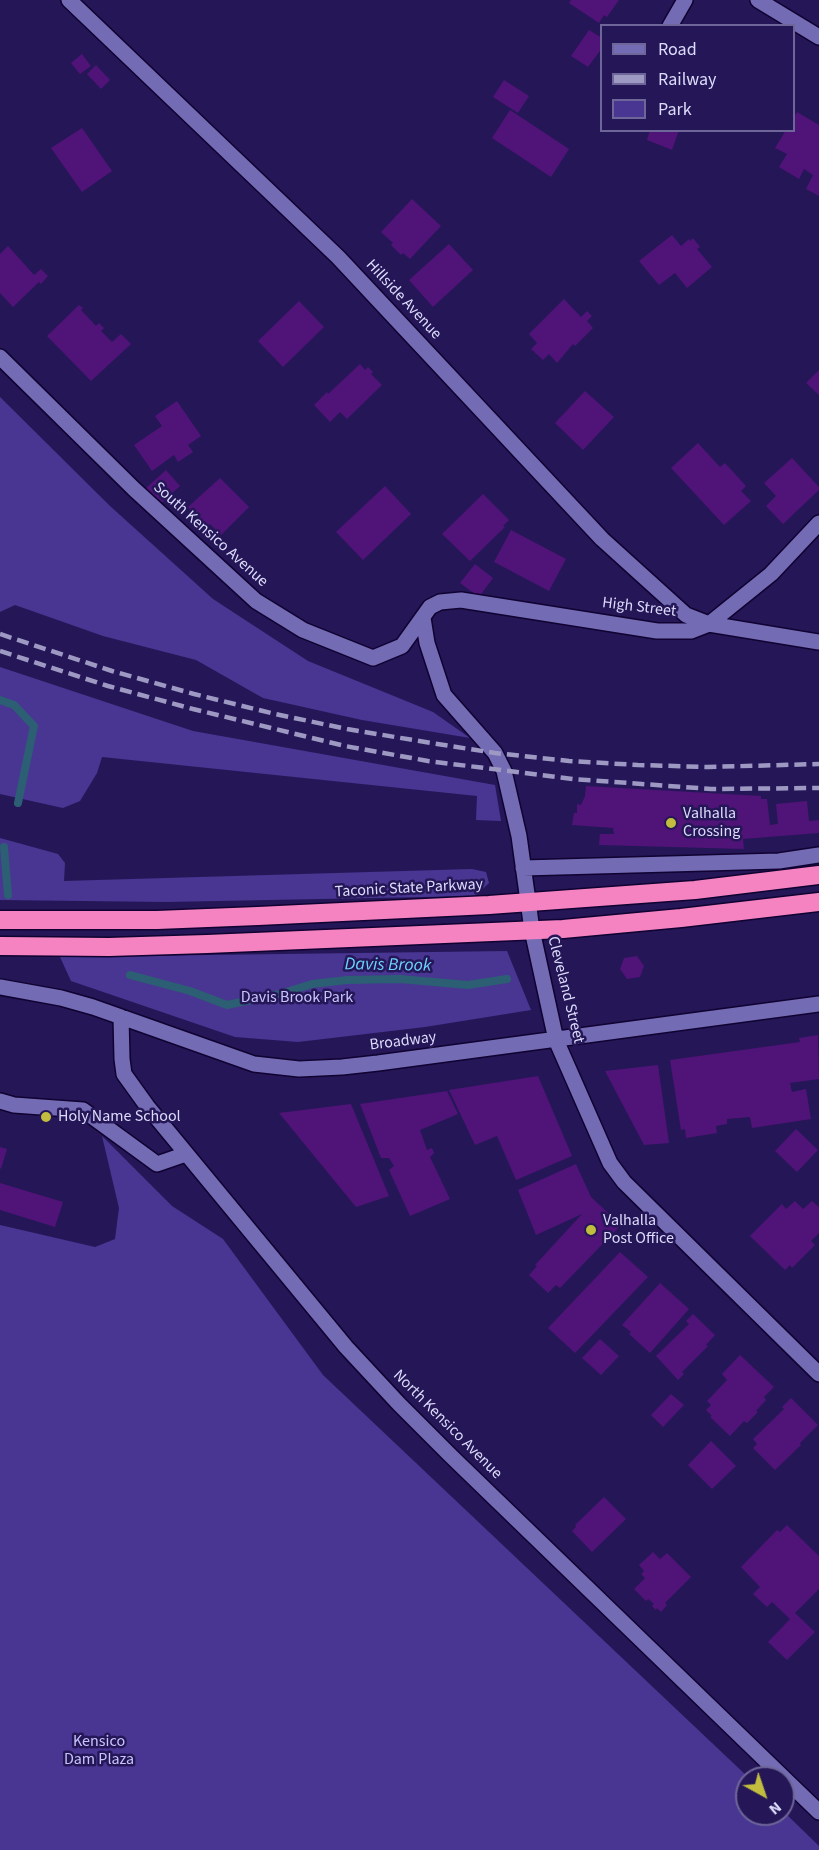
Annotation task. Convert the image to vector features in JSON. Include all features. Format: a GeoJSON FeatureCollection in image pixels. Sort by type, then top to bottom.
{"type":"FeatureCollection","features":[{"type":"Feature","properties":{"kind":"highway","name":"Taconic State Parkway"},"geometry":{"type":"LineString","coordinates":[[0,920],[107,921],[528,903],[705,889],[819,875]]}},
{"type":"Feature","properties":{"kind":"highway"},"geometry":{"type":"LineString","coordinates":[[0,946],[119,947],[532,930],[624,924],[819,902]]}},
{"type":"Feature","properties":{"kind":"street","name":"Hillside Avenue"},"geometry":{"type":"LineString","coordinates":[[69,0],[338,256],[602,539],[686,615],[709,624]]}},
{"type":"Feature","properties":{"kind":"street"},"geometry":{"type":"LineString","coordinates":[[671,24],[686,0]]}},
{"type":"Feature","properties":{"kind":"street"},"geometry":{"type":"LineString","coordinates":[[759,0],[819,37]]}},
{"type":"Feature","properties":{"kind":"street","name":"South Kensico Avenue"},"geometry":{"type":"LineString","coordinates":[[0,357],[134,489],[265,607],[303,630],[373,658],[402,646],[423,618]]}},
{"type":"Feature","properties":{"kind":"street","name":"High Street"},"geometry":{"type":"LineString","coordinates":[[423,618],[430,607],[440,602],[461,600],[657,631],[691,631],[709,624],[771,574],[819,524]]}},
{"type":"Feature","properties":{"kind":"street","name":"Cleveland Street"},"geometry":{"type":"LineString","coordinates":[[423,618],[427,643],[444,695],[495,753],[504,771],[519,836],[532,930],[556,1040],[610,1163],[624,1182],[819,1374]]}},
{"type":"Feature","properties":{"kind":"street"},"geometry":{"type":"LineString","coordinates":[[709,624],[819,642]]}},
{"type":"Feature","properties":{"kind":"street"},"geometry":{"type":"LineString","coordinates":[[523,868],[779,861],[819,855]]}},
{"type":"Feature","properties":{"kind":"street","name":"Broadway"},"geometry":{"type":"LineString","coordinates":[[0,987],[61,998],[254,1064],[299,1069],[366,1065],[819,1004]]}},
{"type":"Feature","properties":{"kind":"street","name":"North Kensico Avenue"},"geometry":{"type":"LineString","coordinates":[[121,1017],[124,1074],[186,1154],[346,1347],[399,1404],[819,1812]]}},
{"type":"Feature","properties":{"kind":"street"},"geometry":{"type":"LineString","coordinates":[[0,1101],[14,1105],[83,1110],[158,1164],[186,1154]]}},
{"type":"Feature","properties":{"kind":"green space"},"geometry":{"type":"Polygon","coordinates":[[[0,397],[110,506],[213,599],[308,661],[433,712],[470,738],[362,720],[263,698],[196,660],[103,636],[15,605],[0,612],[0,397]]]}},
{"type":"Feature","properties":{"kind":"green space"},"geometry":{"type":"Polygon","coordinates":[[[0,667],[193,731],[495,785],[501,821],[476,820],[477,796],[102,757],[97,773],[80,801],[63,808],[0,794],[0,667]]]}},
{"type":"Feature","properties":{"kind":"green space"},"geometry":{"type":"Polygon","coordinates":[[[0,838],[58,854],[65,863],[64,881],[472,869],[486,872],[489,883],[475,896],[166,902],[0,900],[0,838]]]}},
{"type":"Feature","properties":{"kind":"green space","name":"Davis Brook Park"},"geometry":{"type":"Polygon","coordinates":[[[507,951],[531,1010],[425,1027],[298,1042],[235,1037],[71,981],[60,957],[507,951]]]}},
{"type":"Feature","properties":{"kind":"green space","name":"Kensico Dam Plaza"},"geometry":{"type":"Polygon","coordinates":[[[102,1136],[172,1206],[223,1239],[323,1375],[736,1766],[735,1826],[795,1826],[795,1823],[819,1846],[819,1850],[0,1850],[0,1225],[95,1247],[115,1239],[119,1208],[102,1136]]]}},
{"type":"Feature","properties":{"kind":"building"},"geometry":{"type":"Polygon","coordinates":[[[571,0],[619,0],[607,17],[604,15],[599,23],[569,3],[571,0]]]}},
{"type":"Feature","properties":{"kind":"building"},"geometry":{"type":"Polygon","coordinates":[[[589,30],[600,37],[600,51],[588,67],[571,56],[589,30]]]}},
{"type":"Feature","properties":{"kind":"building"},"geometry":{"type":"Polygon","coordinates":[[[82,54],[91,66],[80,74],[71,63],[82,54]]]}},
{"type":"Feature","properties":{"kind":"building"},"geometry":{"type":"Polygon","coordinates":[[[96,65],[110,80],[101,89],[87,74],[96,65]]]}},
{"type":"Feature","properties":{"kind":"building"},"geometry":{"type":"Polygon","coordinates":[[[504,80],[529,96],[518,113],[493,97],[504,80]]]}},
{"type":"Feature","properties":{"kind":"building"},"geometry":{"type":"Polygon","coordinates":[[[510,110],[569,149],[551,177],[492,138],[510,110]]]}},
{"type":"Feature","properties":{"kind":"building"},"geometry":{"type":"Polygon","coordinates":[[[797,112],[819,125],[819,196],[806,189],[813,175],[804,169],[799,179],[779,167],[787,154],[775,148],[785,132],[795,132],[797,112]]]}},
{"type":"Feature","properties":{"kind":"building"},"geometry":{"type":"Polygon","coordinates":[[[82,128],[112,171],[82,192],[51,148],[82,128]]]}},
{"type":"Feature","properties":{"kind":"building"},"geometry":{"type":"Polygon","coordinates":[[[649,132],[678,132],[672,150],[647,140],[649,132]]]}},
{"type":"Feature","properties":{"kind":"building"},"geometry":{"type":"Polygon","coordinates":[[[412,199],[441,226],[410,259],[403,253],[401,255],[391,245],[393,243],[381,232],[412,199]]]}},
{"type":"Feature","properties":{"kind":"building"},"geometry":{"type":"Polygon","coordinates":[[[672,235],[681,246],[693,238],[700,247],[697,249],[712,267],[687,288],[675,273],[659,285],[639,261],[672,235]]]}},
{"type":"Feature","properties":{"kind":"building"},"geometry":{"type":"Polygon","coordinates":[[[449,244],[473,270],[433,307],[409,280],[449,244]]]}},
{"type":"Feature","properties":{"kind":"building"},"geometry":{"type":"Polygon","coordinates":[[[8,246],[34,275],[41,269],[48,276],[13,307],[0,293],[0,254],[8,246]]]}},
{"type":"Feature","properties":{"kind":"building"},"geometry":{"type":"Polygon","coordinates":[[[564,299],[581,317],[587,311],[592,316],[587,321],[593,328],[575,346],[573,344],[557,363],[549,354],[543,360],[531,349],[537,343],[529,334],[564,299]]]}},
{"type":"Feature","properties":{"kind":"building"},"geometry":{"type":"Polygon","coordinates":[[[299,301],[324,327],[283,367],[258,341],[299,301]]]}},
{"type":"Feature","properties":{"kind":"building"},"geometry":{"type":"Polygon","coordinates":[[[79,305],[96,326],[99,323],[104,328],[101,331],[112,342],[121,334],[131,344],[91,381],[47,336],[79,305]]]}},
{"type":"Feature","properties":{"kind":"building"},"geometry":{"type":"Polygon","coordinates":[[[360,364],[365,370],[368,367],[373,372],[371,374],[382,385],[347,419],[340,412],[330,422],[314,405],[360,364]]]}},
{"type":"Feature","properties":{"kind":"building"},"geometry":{"type":"Polygon","coordinates":[[[819,370],[819,395],[806,383],[819,370]]]}},
{"type":"Feature","properties":{"kind":"building"},"geometry":{"type":"Polygon","coordinates":[[[585,391],[614,417],[583,450],[555,423],[585,391]]]}},
{"type":"Feature","properties":{"kind":"building"},"geometry":{"type":"Polygon","coordinates":[[[177,401],[201,436],[188,445],[193,452],[178,462],[174,455],[152,471],[134,445],[162,426],[155,416],[177,401]]]}},
{"type":"Feature","properties":{"kind":"building"},"geometry":{"type":"Polygon","coordinates":[[[698,443],[720,467],[725,463],[746,486],[741,491],[751,501],[724,525],[671,468],[698,443]]]}},
{"type":"Feature","properties":{"kind":"building"},"geometry":{"type":"Polygon","coordinates":[[[792,458],[819,487],[819,490],[783,524],[766,506],[776,496],[764,483],[792,458]]]}},
{"type":"Feature","properties":{"kind":"building"},"geometry":{"type":"Polygon","coordinates":[[[166,470],[180,486],[159,505],[145,489],[166,470]]]}},
{"type":"Feature","properties":{"kind":"building"},"geometry":{"type":"Polygon","coordinates":[[[220,478],[249,507],[221,535],[210,524],[207,527],[188,507],[220,478]]]}},
{"type":"Feature","properties":{"kind":"building"},"geometry":{"type":"Polygon","coordinates":[[[385,486],[411,514],[363,560],[336,532],[385,486]]]}},
{"type":"Feature","properties":{"kind":"building"},"geometry":{"type":"Polygon","coordinates":[[[483,494],[509,520],[503,526],[505,527],[470,561],[442,534],[483,494]]]}},
{"type":"Feature","properties":{"kind":"building"},"geometry":{"type":"Polygon","coordinates":[[[511,530],[566,559],[549,591],[494,562],[511,530]]]}},
{"type":"Feature","properties":{"kind":"building"},"geometry":{"type":"Polygon","coordinates":[[[475,564],[493,578],[479,597],[460,583],[475,564]]]}},
{"type":"Feature","properties":{"kind":"building","name":"Valhalla Crossing"},"geometry":{"type":"Polygon","coordinates":[[[586,786],[761,796],[761,799],[767,799],[770,825],[778,824],[776,804],[807,801],[809,821],[819,820],[819,833],[743,839],[744,849],[599,845],[600,834],[614,834],[613,828],[572,825],[574,813],[577,813],[577,804],[581,805],[585,796],[586,786]]]}},
{"type":"Feature","properties":{"kind":"building"},"geometry":{"type":"Polygon","coordinates":[[[637,956],[644,966],[640,977],[627,979],[620,969],[624,958],[637,956]]]}},
{"type":"Feature","properties":{"kind":"building"},"geometry":{"type":"Polygon","coordinates":[[[818,1035],[819,1079],[790,1083],[792,1092],[806,1089],[811,1119],[752,1128],[750,1117],[727,1119],[727,1124],[716,1126],[717,1133],[686,1138],[685,1129],[681,1130],[670,1060],[800,1042],[799,1038],[818,1035]]]}},
{"type":"Feature","properties":{"kind":"building"},"geometry":{"type":"Polygon","coordinates":[[[658,1065],[669,1143],[644,1145],[605,1071],[658,1065]]]}},
{"type":"Feature","properties":{"kind":"building"},"geometry":{"type":"Polygon","coordinates":[[[538,1076],[572,1156],[516,1180],[497,1136],[475,1145],[449,1090],[538,1076]]]}},
{"type":"Feature","properties":{"kind":"building"},"geometry":{"type":"Polygon","coordinates":[[[447,1091],[458,1114],[420,1130],[427,1150],[432,1148],[434,1153],[430,1157],[450,1199],[410,1216],[389,1170],[394,1166],[389,1158],[381,1158],[360,1104],[447,1091]]]}},
{"type":"Feature","properties":{"kind":"building"},"geometry":{"type":"Polygon","coordinates":[[[351,1104],[389,1196],[356,1207],[279,1113],[351,1104]]]}},
{"type":"Feature","properties":{"kind":"building"},"geometry":{"type":"Polygon","coordinates":[[[796,1129],[818,1150],[797,1172],[775,1151],[796,1129]]]}},
{"type":"Feature","properties":{"kind":"building"},"geometry":{"type":"Polygon","coordinates":[[[0,1147],[7,1149],[1,1169],[0,1168],[0,1147]]]}},
{"type":"Feature","properties":{"kind":"building","name":"Valhalla Post Office"},"geometry":{"type":"Polygon","coordinates":[[[576,1164],[591,1197],[621,1225],[560,1288],[556,1285],[548,1293],[529,1275],[537,1266],[535,1265],[582,1214],[536,1235],[518,1190],[576,1164]]]}},
{"type":"Feature","properties":{"kind":"building"},"geometry":{"type":"Polygon","coordinates":[[[0,1183],[63,1202],[55,1227],[0,1210],[0,1183]]]}},
{"type":"Feature","properties":{"kind":"building"},"geometry":{"type":"Polygon","coordinates":[[[795,1201],[803,1209],[812,1201],[819,1207],[819,1233],[811,1241],[815,1245],[792,1268],[790,1265],[785,1270],[750,1236],[782,1204],[786,1209],[795,1201]]]}},
{"type":"Feature","properties":{"kind":"building"},"geometry":{"type":"Polygon","coordinates":[[[620,1252],[648,1277],[575,1353],[548,1328],[620,1252]]]}},
{"type":"Feature","properties":{"kind":"building"},"geometry":{"type":"Polygon","coordinates":[[[660,1283],[689,1309],[650,1353],[622,1325],[660,1283]]]}},
{"type":"Feature","properties":{"kind":"building"},"geometry":{"type":"Polygon","coordinates":[[[693,1314],[715,1335],[706,1345],[708,1346],[682,1372],[684,1374],[678,1380],[656,1356],[689,1324],[686,1321],[693,1314]]]}},
{"type":"Feature","properties":{"kind":"building"},"geometry":{"type":"Polygon","coordinates":[[[600,1339],[619,1356],[601,1375],[582,1358],[600,1339]]]}},
{"type":"Feature","properties":{"kind":"building"},"geometry":{"type":"Polygon","coordinates":[[[740,1355],[774,1387],[764,1397],[766,1400],[756,1411],[758,1412],[747,1423],[744,1421],[730,1436],[710,1417],[712,1416],[706,1410],[711,1405],[707,1401],[727,1380],[722,1374],[740,1355]]]}},
{"type":"Feature","properties":{"kind":"building"},"geometry":{"type":"Polygon","coordinates":[[[671,1394],[684,1405],[663,1427],[651,1415],[671,1394]]]}},
{"type":"Feature","properties":{"kind":"building"},"geometry":{"type":"Polygon","coordinates":[[[791,1398],[818,1425],[775,1470],[753,1448],[757,1444],[753,1439],[784,1409],[782,1407],[791,1398]]]}},
{"type":"Feature","properties":{"kind":"building"},"geometry":{"type":"Polygon","coordinates":[[[711,1441],[736,1466],[712,1489],[688,1465],[711,1441]]]}},
{"type":"Feature","properties":{"kind":"building"},"geometry":{"type":"Polygon","coordinates":[[[604,1497],[626,1519],[592,1552],[572,1531],[575,1525],[604,1497]]]}},
{"type":"Feature","properties":{"kind":"building"},"geometry":{"type":"Polygon","coordinates":[[[787,1525],[819,1556],[819,1589],[795,1613],[815,1632],[787,1660],[768,1642],[790,1619],[772,1602],[767,1607],[753,1594],[760,1587],[741,1567],[777,1530],[780,1532],[787,1525]]]}},
{"type":"Feature","properties":{"kind":"building"},"geometry":{"type":"Polygon","coordinates":[[[653,1552],[660,1559],[667,1553],[691,1577],[665,1603],[667,1605],[661,1612],[634,1589],[645,1578],[641,1574],[644,1571],[639,1565],[653,1552]]]}},
{"type":"Feature","properties":{"kind":"waterway","name":"Davis Brook"},"geometry":{"type":"LineString","coordinates":[[0,700],[14,705],[34,726],[18,803]]}},
{"type":"Feature","properties":{"kind":"waterway","name":"Davis Brook"},"geometry":{"type":"LineString","coordinates":[[4,847],[8,895]]}},
{"type":"Feature","properties":{"kind":"waterway","name":"Davis Brook"},"geometry":{"type":"LineString","coordinates":[[130,975],[190,991],[227,1005],[280,994],[312,984],[347,980],[400,979],[468,985],[507,979]]}},
{"type":"Feature","properties":{"kind":"railway"},"geometry":{"type":"LineString","coordinates":[[0,634],[112,671],[194,694],[347,729],[431,743],[569,761],[638,765],[708,767],[819,764]]}},
{"type":"Feature","properties":{"kind":"railway"},"geometry":{"type":"LineString","coordinates":[[0,651],[108,686],[193,709],[345,746],[428,761],[573,779],[711,789],[819,788]]}},
{"type":"Feature","properties":{"kind":"place","name":"Valhalla Crossing"},"geometry":{"type":"Point","coordinates":[671,823]}},
{"type":"Feature","properties":{"kind":"place","name":"Holy Name School"},"geometry":{"type":"Point","coordinates":[46,1117]}},
{"type":"Feature","properties":{"kind":"place","name":"Valhalla Post Office"},"geometry":{"type":"Point","coordinates":[591,1230]}}]}
